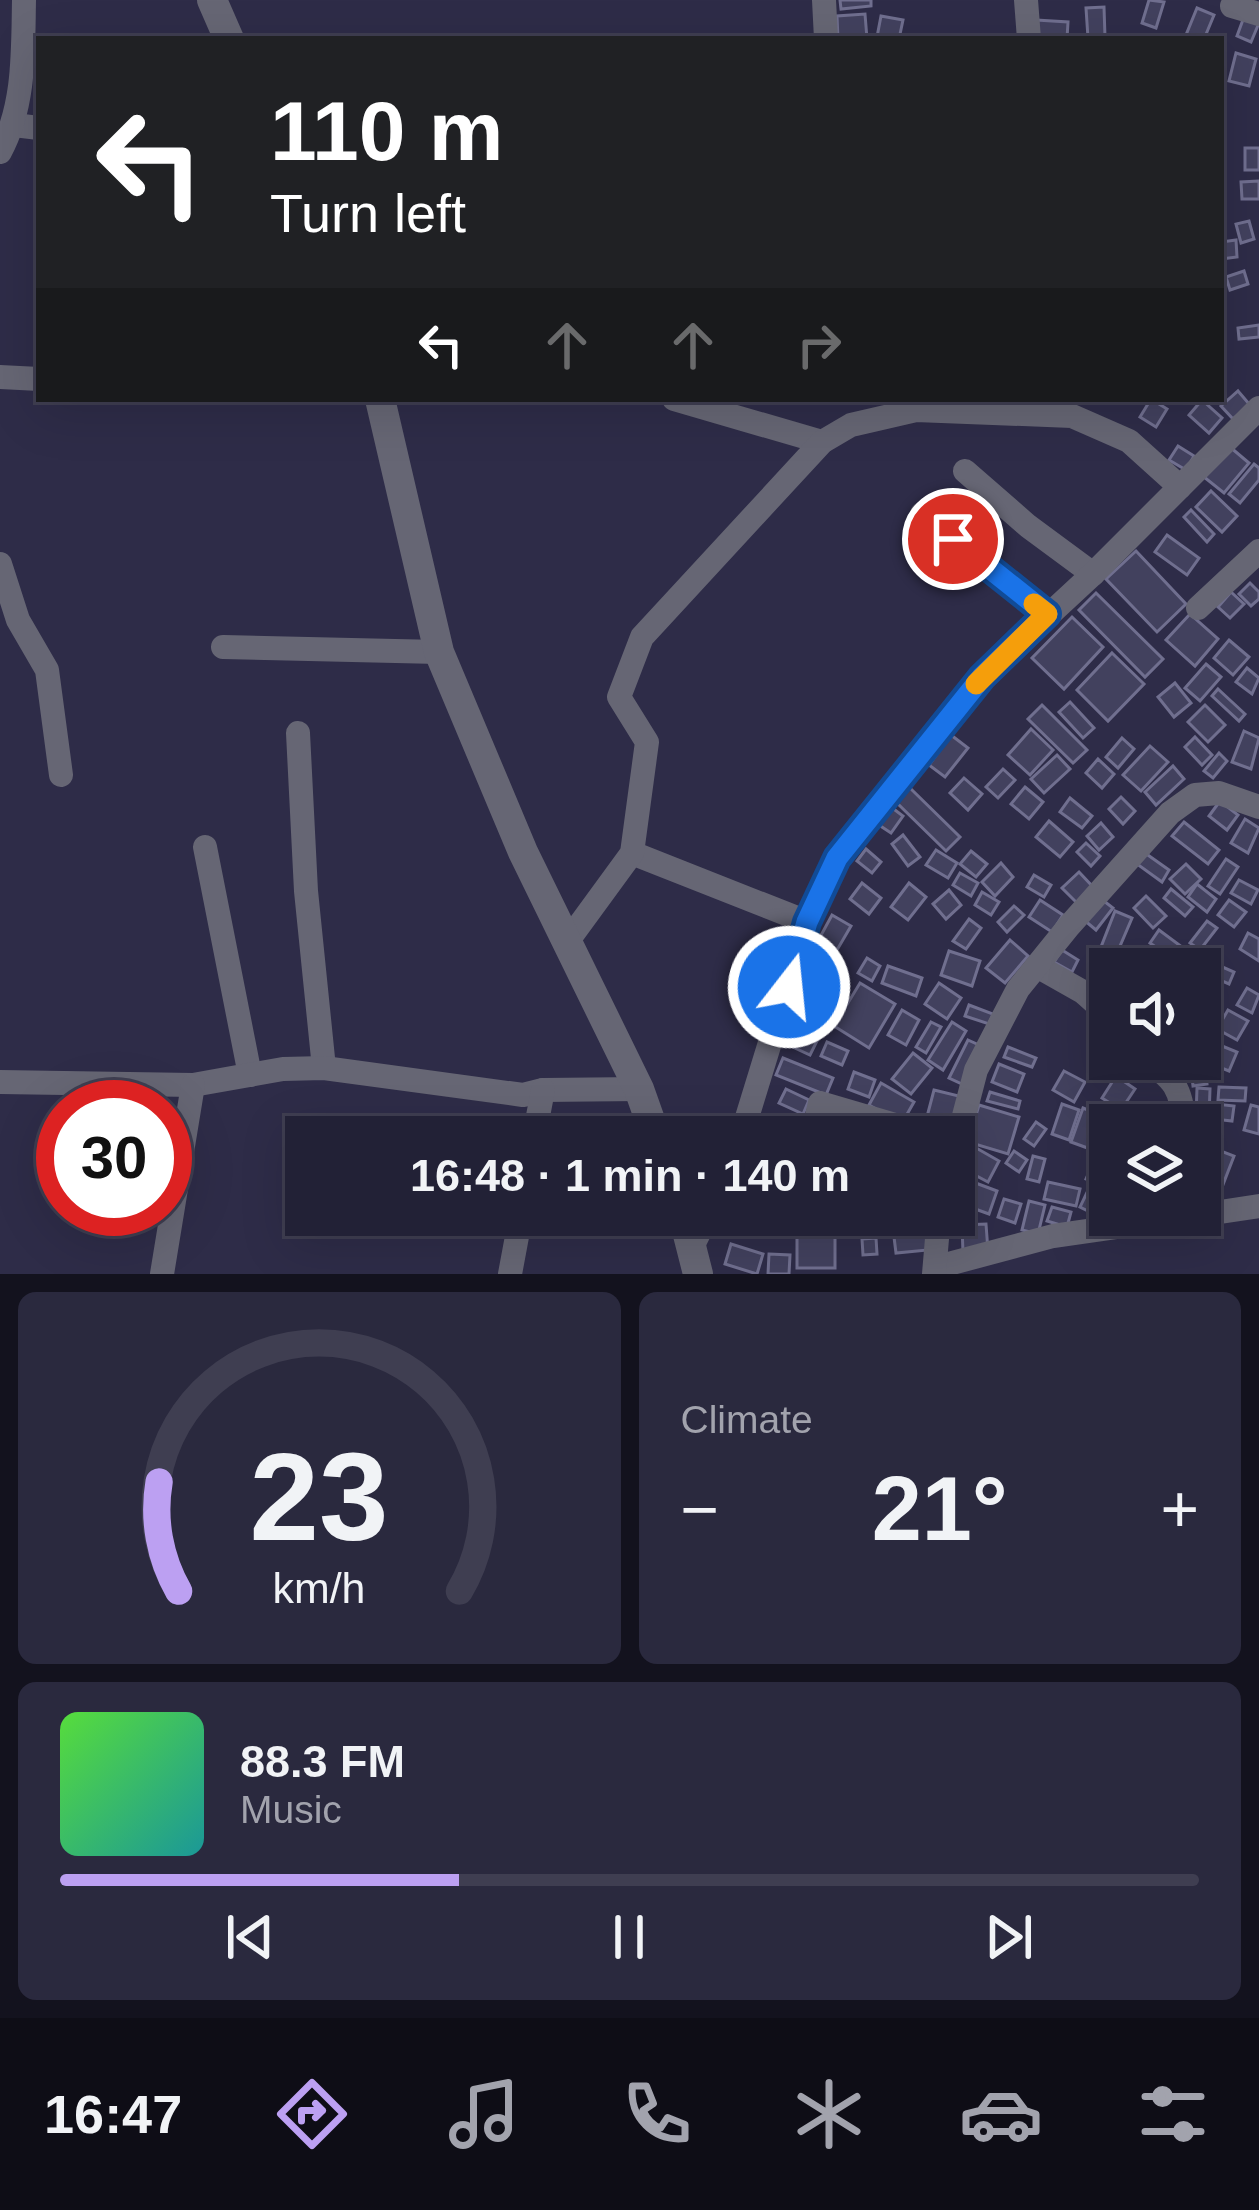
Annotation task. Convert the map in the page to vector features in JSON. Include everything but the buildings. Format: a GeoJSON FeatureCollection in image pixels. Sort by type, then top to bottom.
{"type":"FeatureCollection","features":[{"type":"Feature","properties":{"kind":"street"},"geometry":{"type":"LineString","coordinates":[[0,152],[26,126],[20,83],[24,0]]}},
{"type":"Feature","properties":{"kind":"street"},"geometry":{"type":"LineString","coordinates":[[212,0],[228,36]]}},
{"type":"Feature","properties":{"kind":"street"},"geometry":{"type":"LineString","coordinates":[[824,0],[826,36]]}},
{"type":"Feature","properties":{"kind":"street"},"geometry":{"type":"LineString","coordinates":[[1026,0],[1029,36]]}},
{"type":"Feature","properties":{"kind":"street"},"geometry":{"type":"LineString","coordinates":[[1232,6],[1259,14]]}},
{"type":"Feature","properties":{"kind":"street"},"geometry":{"type":"LineString","coordinates":[[0,377],[36,379]]}},
{"type":"Feature","properties":{"kind":"street"},"geometry":{"type":"LineString","coordinates":[[381,402],[440,652],[523,852],[649,1116]]}},
{"type":"Feature","properties":{"kind":"street"},"geometry":{"type":"LineString","coordinates":[[684,402],[822,442]]}},
{"type":"Feature","properties":{"kind":"street"},"geometry":{"type":"LineString","coordinates":[[567,942],[632,854],[647,742],[619,697],[642,637],[822,442],[881,407],[1072,416],[1129,441],[1180,487]]}},
{"type":"Feature","properties":{"kind":"street"},"geometry":{"type":"LineString","coordinates":[[747,1116],[807,922],[837,858],[982,677],[1259,408]]}},
{"type":"Feature","properties":{"kind":"street"},"geometry":{"type":"LineString","coordinates":[[965,471],[1093,574]]}},
{"type":"Feature","properties":{"kind":"street"},"geometry":{"type":"LineString","coordinates":[[922,514],[1047,614]]}},
{"type":"Feature","properties":{"kind":"street"},"geometry":{"type":"LineString","coordinates":[[1198,608],[1259,551]]}},
{"type":"Feature","properties":{"kind":"street"},"geometry":{"type":"LineString","coordinates":[[0,564],[18,620],[47,670],[61,776]]}},
{"type":"Feature","properties":{"kind":"street"},"geometry":{"type":"LineString","coordinates":[[224,646],[440,652]]}},
{"type":"Feature","properties":{"kind":"street"},"geometry":{"type":"LineString","coordinates":[[298,733],[306,891],[324,1068]]}},
{"type":"Feature","properties":{"kind":"street"},"geometry":{"type":"LineString","coordinates":[[960,1116],[976,1070],[1018,989],[1170,813],[1195,795],[1219,793],[1259,808]]}},
{"type":"Feature","properties":{"kind":"street"},"geometry":{"type":"LineString","coordinates":[[205,848],[250,1075]]}},
{"type":"Feature","properties":{"kind":"street"},"geometry":{"type":"LineString","coordinates":[[632,854],[807,922]]}},
{"type":"Feature","properties":{"kind":"street"},"geometry":{"type":"LineString","coordinates":[[1037,966],[1089,997]]}},
{"type":"Feature","properties":{"kind":"street"},"geometry":{"type":"LineString","coordinates":[[0,1082],[193,1084],[324,1068],[523,1095],[543,1090],[639,1089]]}},
{"type":"Feature","properties":{"kind":"street"},"geometry":{"type":"LineString","coordinates":[[162,1274],[193,1084]]}},
{"type":"Feature","properties":{"kind":"street"},"geometry":{"type":"LineString","coordinates":[[538,1116],[543,1090]]}},
{"type":"Feature","properties":{"kind":"street"},"geometry":{"type":"LineString","coordinates":[[817,1116],[820,1103],[862,1116]]}},
{"type":"Feature","properties":{"kind":"street"},"geometry":{"type":"LineString","coordinates":[[1221,1212],[1259,1206]]}},
{"type":"Feature","properties":{"kind":"street"},"geometry":{"type":"LineString","coordinates":[[938,1236],[935,1271],[1053,1235],[1089,1229]]}},
{"type":"Feature","properties":{"kind":"street"},"geometry":{"type":"LineString","coordinates":[[510,1274],[517,1236]]}},
{"type":"Feature","properties":{"kind":"slow traffic"},"geometry":{"type":"LineString","coordinates":[[976,684],[1047,614],[1034,604]]}},
{"type":"Feature","properties":{"kind":"route"},"geometry":{"type":"LineString","coordinates":[[789,987],[807,922],[837,858],[982,677],[1047,614],[953,539]]}}]}
